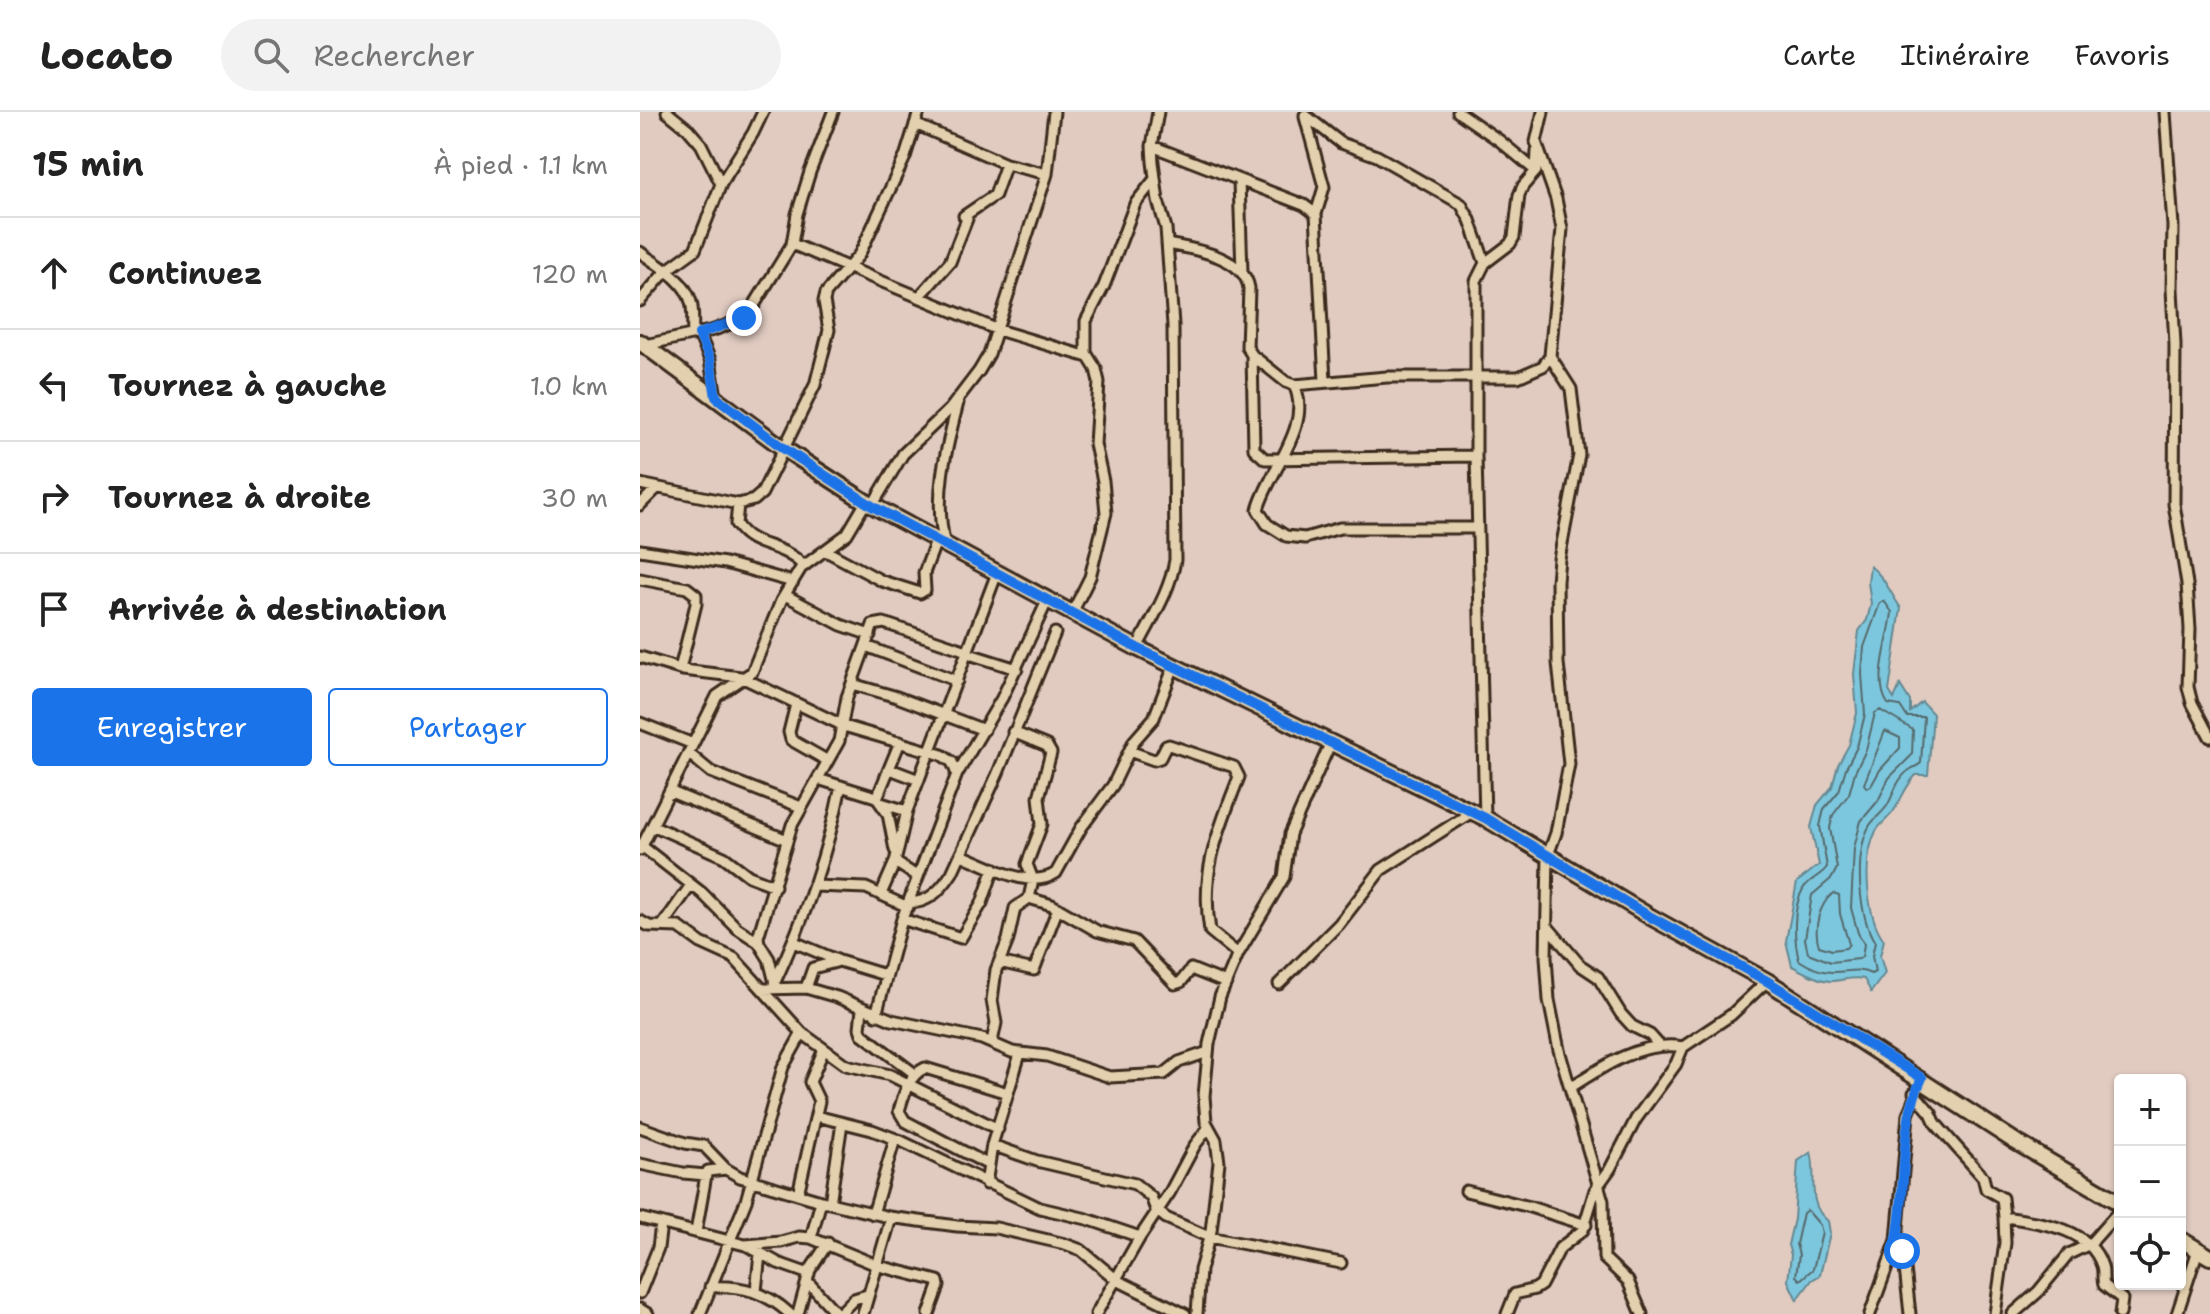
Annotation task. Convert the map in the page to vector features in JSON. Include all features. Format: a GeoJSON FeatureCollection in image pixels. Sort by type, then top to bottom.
{"type":"FeatureCollection","features":[{"type":"Feature","properties":{"kind":"street"},"geometry":{"type":"LineString","coordinates":[[667,112],[701,144],[721,184]]}},
{"type":"Feature","properties":{"kind":"street"},"geometry":{"type":"LineString","coordinates":[[640,301],[666,271],[695,250],[721,184],[763,112]]}},
{"type":"Feature","properties":{"kind":"street"},"geometry":{"type":"LineString","coordinates":[[642,344],[696,334],[748,315],[792,244],[797,214],[810,172],[833,112]]}},
{"type":"Feature","properties":{"kind":"street"},"geometry":{"type":"LineString","coordinates":[[640,484],[738,504],[754,500],[762,493],[815,385],[829,330],[824,301],[826,293],[864,245],[905,157],[919,112]]}},
{"type":"Feature","properties":{"kind":"street"},"geometry":{"type":"LineString","coordinates":[[770,987],[769,959],[758,942],[737,928],[691,885],[641,848],[720,692],[756,668],[785,595],[804,566],[847,534],[903,454],[959,398],[979,371],[998,330],[1047,174],[1054,112]]}},
{"type":"Feature","properties":{"kind":"street"},"geometry":{"type":"LineString","coordinates":[[1137,648],[1173,573],[1175,560],[1175,380],[1167,244],[1154,180],[1152,146],[1158,112]]}},
{"type":"Feature","properties":{"kind":"street"},"geometry":{"type":"LineString","coordinates":[[1458,112],[1536,171]]}},
{"type":"Feature","properties":{"kind":"street"},"geometry":{"type":"LineString","coordinates":[[1478,815],[1476,281],[1485,263],[1510,244],[1514,237],[1519,195],[1536,171],[1536,142],[1543,112]]}},
{"type":"Feature","properties":{"kind":"street"},"geometry":{"type":"LineString","coordinates":[[2165,112],[2173,226],[2174,504],[2187,584],[2190,629],[2188,687],[2192,703],[2210,737]]}},
{"type":"Feature","properties":{"kind":"street"},"geometry":{"type":"LineString","coordinates":[[1304,114],[1341,143],[1377,156],[1461,204],[1485,263]]}},
{"type":"Feature","properties":{"kind":"street"},"geometry":{"type":"LineString","coordinates":[[1304,114],[1324,187],[1316,214],[1325,381]]}},
{"type":"Feature","properties":{"kind":"street"},"geometry":{"type":"LineString","coordinates":[[915,124],[1006,164],[1047,174]]}},
{"type":"Feature","properties":{"kind":"street"},"geometry":{"type":"LineString","coordinates":[[1167,244],[1199,250],[1226,261],[1242,272],[1249,288],[1247,347],[1252,355],[1286,382],[1294,385],[1387,377],[1518,377],[1543,366],[1550,356],[1562,229],[1556,199],[1536,142]]}},
{"type":"Feature","properties":{"kind":"street"},"geometry":{"type":"LineString","coordinates":[[1152,146],[1304,205],[1316,214]]}},
{"type":"Feature","properties":{"kind":"street"},"geometry":{"type":"LineString","coordinates":[[920,296],[950,262],[966,218],[995,195],[1006,164]]}},
{"type":"Feature","properties":{"kind":"street"},"geometry":{"type":"LineString","coordinates":[[1072,613],[1090,577],[1106,513],[1095,444],[1099,382],[1085,346],[1089,312],[1104,286],[1135,204],[1154,180]]}},
{"type":"Feature","properties":{"kind":"street"},"geometry":{"type":"LineString","coordinates":[[1239,181],[1242,272]]}},
{"type":"Feature","properties":{"kind":"street"},"geometry":{"type":"LineString","coordinates":[[792,244],[998,330],[1088,357]]}},
{"type":"Feature","properties":{"kind":"street"},"geometry":{"type":"LineString","coordinates":[[640,252],[681,284],[690,299],[696,334],[710,360],[716,397]]}},
{"type":"Feature","properties":{"kind":"street"},"geometry":{"type":"LineString","coordinates":[[642,344],[783,448],[869,504],[1137,648],[1478,815],[1649,916],[1767,981],[1922,1078],[2016,1142],[2114,1199]]}},
{"type":"Feature","properties":{"kind":"street"},"geometry":{"type":"LineString","coordinates":[[1252,355],[1254,449],[1265,459],[1476,456]]}},
{"type":"Feature","properties":{"kind":"street"},"geometry":{"type":"LineString","coordinates":[[1550,356],[1571,389],[1579,455],[1557,581],[1558,663],[1569,764],[1556,833],[1548,855],[1549,1000],[1559,1050],[1604,1208],[1604,1258],[1628,1281],[1642,1314]]}},
{"type":"Feature","properties":{"kind":"street"},"geometry":{"type":"LineString","coordinates":[[1294,385],[1299,411],[1283,459],[1262,495],[1258,510],[1267,524],[1286,536],[1305,538],[1340,528],[1477,528]]}},
{"type":"Feature","properties":{"kind":"street"},"geometry":{"type":"LineString","coordinates":[[826,551],[882,581],[920,593],[925,590],[924,573],[942,533],[942,468],[959,398]]}},
{"type":"Feature","properties":{"kind":"street"},"geometry":{"type":"LineString","coordinates":[[640,505],[657,488]]}},
{"type":"Feature","properties":{"kind":"street"},"geometry":{"type":"LineString","coordinates":[[738,504],[736,524],[745,535],[790,552],[804,566]]}},
{"type":"Feature","properties":{"kind":"street"},"geometry":{"type":"LineString","coordinates":[[640,550],[725,563],[793,582]]}},
{"type":"Feature","properties":{"kind":"street"},"geometry":{"type":"LineString","coordinates":[[881,894],[896,858],[907,811],[997,573]]}},
{"type":"Feature","properties":{"kind":"street"},"geometry":{"type":"LineString","coordinates":[[640,579],[687,588],[696,595],[680,669]]}},
{"type":"Feature","properties":{"kind":"street"},"geometry":{"type":"LineString","coordinates":[[785,595],[841,625],[870,635]]}},
{"type":"Feature","properties":{"kind":"street"},"geometry":{"type":"LineString","coordinates":[[876,1015],[902,919],[957,774],[1017,669],[1048,599]]}},
{"type":"Feature","properties":{"kind":"street"},"geometry":{"type":"LineString","coordinates":[[758,942],[787,840],[801,807],[839,741],[852,684],[874,624],[881,622],[1017,669]]}},
{"type":"Feature","properties":{"kind":"street"},"geometry":{"type":"LineString","coordinates":[[815,886],[859,887],[908,904],[931,896],[949,878],[998,773],[1055,633]]}},
{"type":"Feature","properties":{"kind":"street"},"geometry":{"type":"LineString","coordinates":[[866,646],[957,681]]}},
{"type":"Feature","properties":{"kind":"street"},"geometry":{"type":"LineString","coordinates":[[640,657],[680,669],[744,678],[844,726],[948,759],[957,774]]}},
{"type":"Feature","properties":{"kind":"street"},"geometry":{"type":"LineString","coordinates":[[961,855],[1033,880],[1056,873],[1087,818],[1105,798],[1129,751],[1154,718],[1174,666]]}},
{"type":"Feature","properties":{"kind":"street"},"geometry":{"type":"LineString","coordinates":[[852,684],[897,697],[984,730]]}},
{"type":"Feature","properties":{"kind":"street"},"geometry":{"type":"LineString","coordinates":[[796,704],[789,732],[791,740],[828,761]]}},
{"type":"Feature","properties":{"kind":"street"},"geometry":{"type":"LineString","coordinates":[[640,723],[690,749],[711,772],[801,807]]}},
{"type":"Feature","properties":{"kind":"street"},"geometry":{"type":"LineString","coordinates":[[992,1042],[996,1023],[992,1000],[999,962],[1015,908],[1029,898],[1033,880],[1027,864],[1042,824],[1039,797],[1051,752],[1047,746],[1013,732]]}},
{"type":"Feature","properties":{"kind":"street"},"geometry":{"type":"LineString","coordinates":[[900,742],[879,801],[889,818],[896,858],[918,877]]}},
{"type":"Feature","properties":{"kind":"street"},"geometry":{"type":"LineString","coordinates":[[1197,1314],[1200,1270],[1217,1194],[1219,1162],[1204,1096],[1208,1052],[1226,983],[1238,954],[1284,877],[1290,834],[1331,742]]}},
{"type":"Feature","properties":{"kind":"street"},"geometry":{"type":"LineString","coordinates":[[1129,751],[1156,759],[1169,745],[1238,771],[1239,777],[1209,857],[1208,919],[1210,931],[1216,939],[1238,954]]}},
{"type":"Feature","properties":{"kind":"street"},"geometry":{"type":"LineString","coordinates":[[890,769],[919,780]]}},
{"type":"Feature","properties":{"kind":"street"},"geometry":{"type":"LineString","coordinates":[[818,779],[907,811]]}},
{"type":"Feature","properties":{"kind":"street"},"geometry":{"type":"LineString","coordinates":[[770,987],[794,942],[815,886],[841,786]]}},
{"type":"Feature","properties":{"kind":"street"},"geometry":{"type":"LineString","coordinates":[[671,792],[787,840]]}},
{"type":"Feature","properties":{"kind":"street"},"geometry":{"type":"LineString","coordinates":[[1279,984],[1339,924],[1381,870],[1478,815]]}},
{"type":"Feature","properties":{"kind":"street"},"geometry":{"type":"LineString","coordinates":[[654,826],[725,857],[749,876],[775,886]]}},
{"type":"Feature","properties":{"kind":"street"},"geometry":{"type":"LineString","coordinates":[[902,919],[961,938],[982,903],[994,868]]}},
{"type":"Feature","properties":{"kind":"street"},"geometry":{"type":"LineString","coordinates":[[662,926],[691,885]]}},
{"type":"Feature","properties":{"kind":"street"},"geometry":{"type":"LineString","coordinates":[[1029,898],[1058,908],[1097,931],[1134,941],[1175,984],[1191,969],[1226,983]]}},
{"type":"Feature","properties":{"kind":"street"},"geometry":{"type":"LineString","coordinates":[[999,962],[1034,970],[1058,908]]}},
{"type":"Feature","properties":{"kind":"street"},"geometry":{"type":"LineString","coordinates":[[640,921],[648,926],[679,927],[701,943],[734,958],[770,987],[802,1033],[848,1066],[879,1071],[998,1129]]}},
{"type":"Feature","properties":{"kind":"street"},"geometry":{"type":"LineString","coordinates":[[1547,926],[1580,965],[1598,977],[1627,1020],[1659,1045]]}},
{"type":"Feature","properties":{"kind":"street"},"geometry":{"type":"LineString","coordinates":[[794,942],[839,961],[885,975]]}},
{"type":"Feature","properties":{"kind":"street"},"geometry":{"type":"LineString","coordinates":[[806,988],[813,968],[839,961]]}},
{"type":"Feature","properties":{"kind":"street"},"geometry":{"type":"LineString","coordinates":[[1507,1314],[1515,1294],[1541,1285],[1560,1248],[1586,1225],[1592,1195],[1636,1119],[1676,1064],[1683,1047],[1731,1015],[1767,981]]}},
{"type":"Feature","properties":{"kind":"street"},"geometry":{"type":"LineString","coordinates":[[770,987],[806,988],[837,997],[876,1015],[992,1042],[1020,1054],[1047,1056],[1090,1072],[1118,1078],[1164,1074],[1179,1062],[1208,1052]]}},
{"type":"Feature","properties":{"kind":"street"},"geometry":{"type":"LineString","coordinates":[[862,1009],[862,1034],[915,1074]]}},
{"type":"Feature","properties":{"kind":"street"},"geometry":{"type":"LineString","coordinates":[[700,1314],[738,1223],[783,1067],[802,1033]]}},
{"type":"Feature","properties":{"kind":"street"},"geometry":{"type":"LineString","coordinates":[[1571,1087],[1606,1064],[1659,1045],[1683,1047]]}},
{"type":"Feature","properties":{"kind":"street"},"geometry":{"type":"LineString","coordinates":[[798,1194],[819,1100],[810,1082],[824,1049]]}},
{"type":"Feature","properties":{"kind":"street"},"geometry":{"type":"LineString","coordinates":[[986,1184],[992,1145],[1020,1054]]}},
{"type":"Feature","properties":{"kind":"street"},"geometry":{"type":"LineString","coordinates":[[989,1165],[903,1119],[899,1111],[915,1074],[928,1068],[1008,1093]]}},
{"type":"Feature","properties":{"kind":"street"},"geometry":{"type":"LineString","coordinates":[[1870,1314],[1896,1243],[1908,1115],[1922,1078]]}},
{"type":"Feature","properties":{"kind":"street"},"geometry":{"type":"LineString","coordinates":[[1914,1093],[1936,1124],[1983,1177],[1986,1189],[2002,1198],[2005,1243],[1995,1314]]}},
{"type":"Feature","properties":{"kind":"street"},"geometry":{"type":"LineString","coordinates":[[816,1116],[895,1139],[1040,1208],[1087,1219],[1140,1237]]}},
{"type":"Feature","properties":{"kind":"street"},"geometry":{"type":"LineString","coordinates":[[811,1238],[826,1202],[842,1123]]}},
{"type":"Feature","properties":{"kind":"street"},"geometry":{"type":"LineString","coordinates":[[640,1127],[685,1143],[704,1146],[726,1169],[751,1181],[826,1202],[891,1218],[996,1228],[1065,1244],[1081,1250],[1117,1280],[1185,1314]]}},
{"type":"Feature","properties":{"kind":"street"},"geometry":{"type":"LineString","coordinates":[[1096,1314],[1195,1145],[1209,1127]]}},
{"type":"Feature","properties":{"kind":"street"},"geometry":{"type":"LineString","coordinates":[[873,1214],[895,1139]]}},
{"type":"Feature","properties":{"kind":"street"},"geometry":{"type":"LineString","coordinates":[[992,1145],[1037,1161],[1135,1184],[1151,1197],[1156,1210],[1166,1218],[1209,1237],[1341,1263]]}},
{"type":"Feature","properties":{"kind":"street"},"geometry":{"type":"LineString","coordinates":[[640,1164],[706,1175]]}},
{"type":"Feature","properties":{"kind":"street"},"geometry":{"type":"LineString","coordinates":[[696,1232],[706,1175],[708,1171],[726,1169]]}},
{"type":"Feature","properties":{"kind":"street"},"geometry":{"type":"LineString","coordinates":[[1466,1191],[1586,1225]]}},
{"type":"Feature","properties":{"kind":"street"},"geometry":{"type":"LineString","coordinates":[[2004,1217],[2058,1227],[2090,1244],[2103,1270],[2104,1285],[2122,1299],[2120,1314]]}},
{"type":"Feature","properties":{"kind":"street"},"geometry":{"type":"LineString","coordinates":[[2013,1314],[2038,1292],[2069,1254],[2090,1244],[2114,1217]]}},
{"type":"Feature","properties":{"kind":"street"},"geometry":{"type":"LineString","coordinates":[[640,1218],[745,1245],[799,1237],[828,1243],[879,1266],[938,1281],[929,1314]]}},
{"type":"Feature","properties":{"kind":"street"},"geometry":{"type":"LineString","coordinates":[[863,1314],[891,1218]]}},
{"type":"Feature","properties":{"kind":"street"},"geometry":{"type":"LineString","coordinates":[[640,1293],[658,1248],[661,1224]]}},
{"type":"Feature","properties":{"kind":"street"},"geometry":{"type":"LineString","coordinates":[[798,1314],[808,1278],[828,1243]]}},
{"type":"Feature","properties":{"kind":"street"},"geometry":{"type":"LineString","coordinates":[[1896,1243],[1904,1259],[1910,1314]]}},
{"type":"Feature","properties":{"kind":"street"},"geometry":{"type":"LineString","coordinates":[[2177,1314],[2204,1254],[2186,1243]]}},
{"type":"Feature","properties":{"kind":"street"},"geometry":{"type":"LineString","coordinates":[[745,1245],[808,1278],[838,1314],[854,1299],[867,1295]]}},
{"type":"Feature","properties":{"kind":"street"},"geometry":{"type":"LineString","coordinates":[[756,1291],[760,1254]]}},
{"type":"Feature","properties":{"kind":"street"},"geometry":{"type":"LineString","coordinates":[[710,1287],[734,1286],[756,1291],[790,1314]]}},
{"type":"Feature","properties":{"kind":"street"},"geometry":{"type":"LineString","coordinates":[[1157,1314],[1161,1303]]}},
{"type":"Feature","properties":{"kind":"street"},"geometry":{"type":"LineString","coordinates":[[640,1309],[648,1314]]}},
{"type":"Feature","properties":{"kind":"water"},"geometry":{"type":"Polygon","coordinates":[[[1870,566],[1884,580],[1901,608],[1889,691],[1894,699],[1900,685],[1910,701],[1910,712],[1922,702],[1933,714],[1928,775],[1916,775],[1912,780],[1893,812],[1876,831],[1869,856],[1870,902],[1884,940],[1880,956],[1885,973],[1871,992],[1864,979],[1825,980],[1792,966],[1786,941],[1797,882],[1819,865],[1811,827],[1817,805],[1832,787],[1838,765],[1849,745],[1857,713],[1854,674],[1859,631],[1867,620],[1871,604],[1868,582],[1870,566]]]}},
{"type":"Feature","properties":{"kind":"water"},"geometry":{"type":"Polygon","coordinates":[[[1811,1152],[1814,1198],[1828,1221],[1830,1233],[1820,1275],[1812,1280],[1797,1300],[1788,1281],[1791,1255],[1788,1245],[1794,1219],[1798,1161],[1811,1152]]]}},
{"type":"Feature","properties":{"kind":"route"},"geometry":{"type":"LineString","coordinates":[[744,318],[699,334],[710,360],[716,397],[824,475],[936,541],[1137,648],[1485,818],[1649,916],[1767,981],[1922,1078],[1908,1115],[1896,1243],[1902,1251]]}}]}
